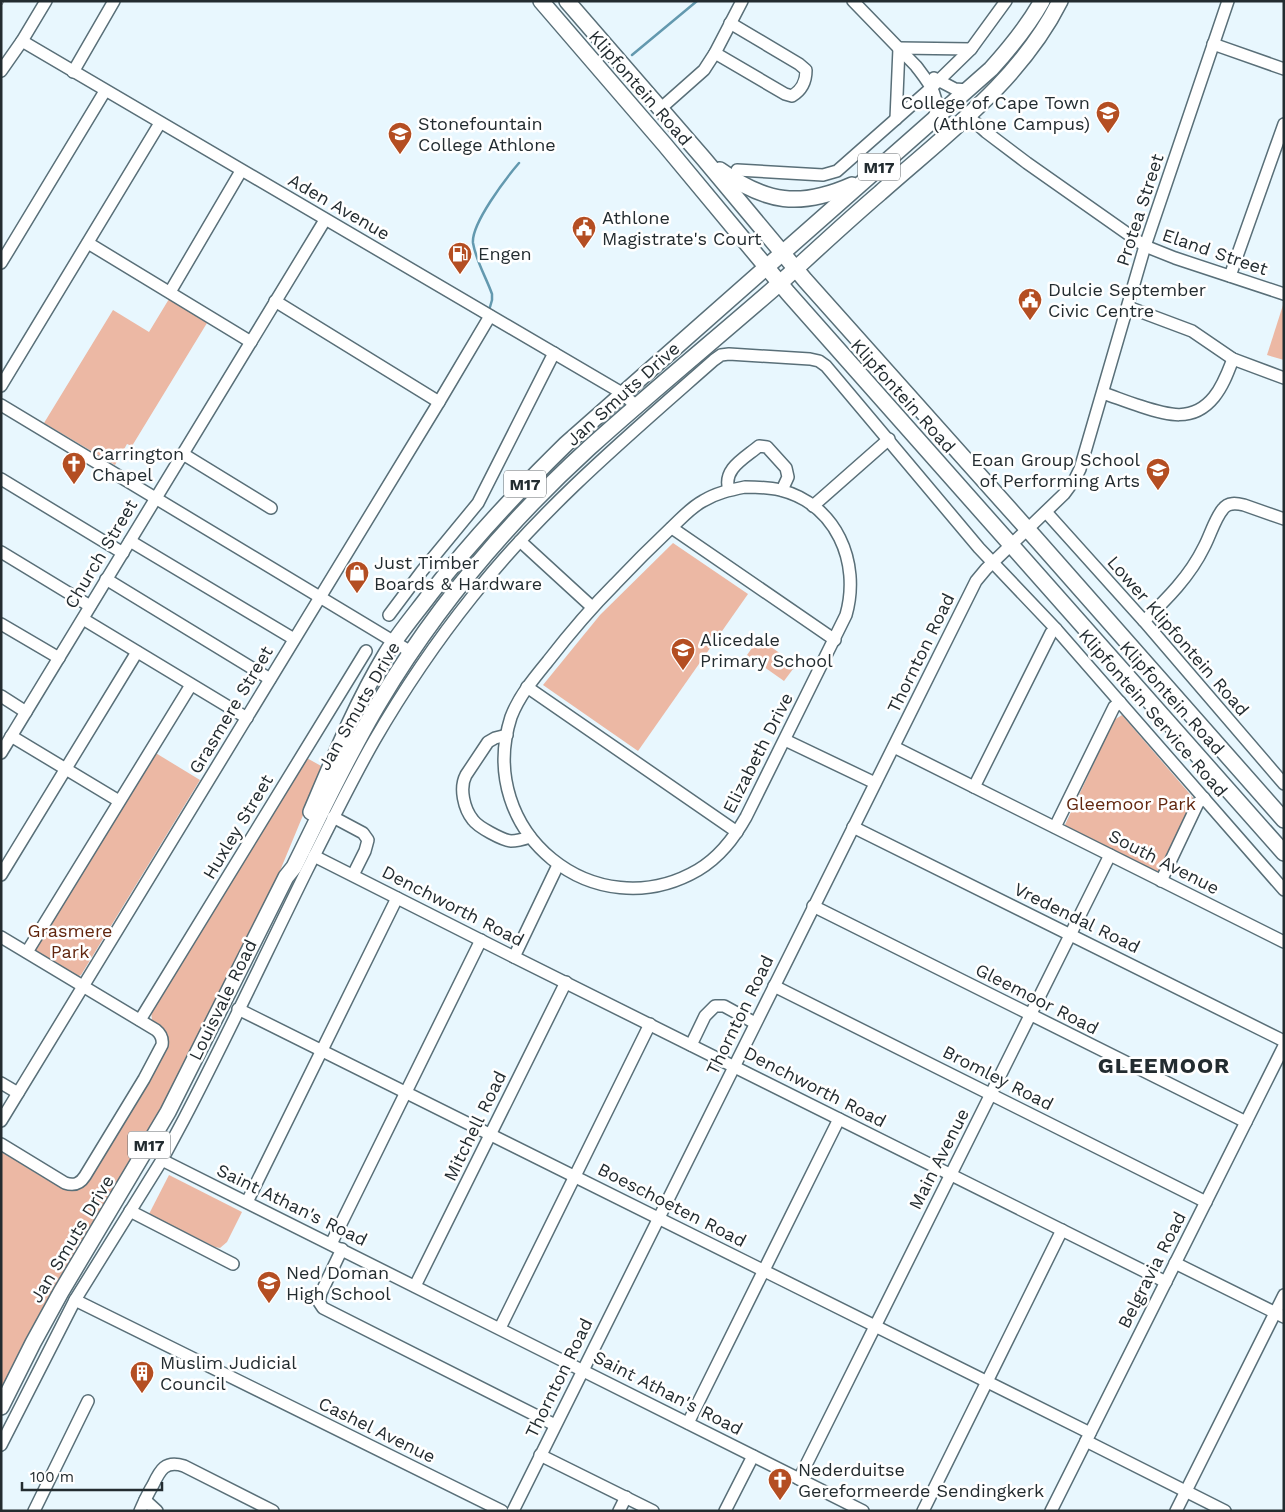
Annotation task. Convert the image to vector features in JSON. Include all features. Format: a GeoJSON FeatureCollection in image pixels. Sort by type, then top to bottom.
{"type":"FeatureCollection","features":[{"type":"Feature","properties":{"kind":"main road","name":"Klipfontein Road"},"geometry":{"type":"LineString","coordinates":[[541,1],[779,283],[1284,853]]}},
{"type":"Feature","properties":{"kind":"main road","name":"Klipfontein Road"},"geometry":{"type":"LineString","coordinates":[[567,1],[704,159],[795,268],[1284,820]]}},
{"type":"Feature","properties":{"kind":"main road","name":"Jan Smuts Drive"},"geometry":{"type":"LineString","coordinates":[[286,877],[288,864],[344,734],[368,686],[394,642],[445,575],[503,507],[566,444],[622,393],[991,69],[1025,28],[1042,1]]}},
{"type":"Feature","properties":{"kind":"main road","name":"Jan Smuts Drive"},"geometry":{"type":"LineString","coordinates":[[1,1407],[61,1292],[168,1112],[286,877],[294,867],[358,740],[411,652],[456,591],[515,522],[586,451],[986,99],[1020,61],[1039,36],[1060,1]]}},
{"type":"Feature","properties":{"kind":"main road"},"geometry":{"type":"LineString","coordinates":[[704,159],[747,188],[761,194],[789,199],[816,198],[869,176]]}},
{"type":"Feature","properties":{"kind":"street"},"geometry":{"type":"LineString","coordinates":[[1,70],[22,41],[46,1]]}},
{"type":"Feature","properties":{"kind":"street"},"geometry":{"type":"LineString","coordinates":[[73,72],[114,1]]}},
{"type":"Feature","properties":{"kind":"street"},"geometry":{"type":"LineString","coordinates":[[660,109],[704,70],[742,1]]}},
{"type":"Feature","properties":{"kind":"street"},"geometry":{"type":"LineString","coordinates":[[853,1],[935,85],[968,90]]}},
{"type":"Feature","properties":{"kind":"street"},"geometry":{"type":"LineString","coordinates":[[737,170],[823,175],[833,173],[841,168],[935,85],[971,49],[1006,1]]}},
{"type":"Feature","properties":{"kind":"street","name":"Protea Street"},"geometry":{"type":"LineString","coordinates":[[1012,545],[1064,494],[1075,479],[1103,394],[1145,246],[1228,1]]}},
{"type":"Feature","properties":{"kind":"street"},"geometry":{"type":"LineString","coordinates":[[715,53],[785,94],[792,96],[798,92],[806,79],[806,70],[799,64],[730,23]]}},
{"type":"Feature","properties":{"kind":"street","name":"Aden Avenue"},"geometry":{"type":"LineString","coordinates":[[22,41],[622,393],[636,406]]}},
{"type":"Feature","properties":{"kind":"street"},"geometry":{"type":"LineString","coordinates":[[1213,44],[1284,69]]}},
{"type":"Feature","properties":{"kind":"street"},"geometry":{"type":"LineString","coordinates":[[899,48],[971,49]]}},
{"type":"Feature","properties":{"kind":"street"},"geometry":{"type":"LineString","coordinates":[[896,119],[899,48]]}},
{"type":"Feature","properties":{"kind":"street"},"geometry":{"type":"LineString","coordinates":[[934,118],[937,110],[935,85]]}},
{"type":"Feature","properties":{"kind":"street"},"geometry":{"type":"LineString","coordinates":[[1,263],[106,91]]}},
{"type":"Feature","properties":{"kind":"street","name":"Eland Street"},"geometry":{"type":"LineString","coordinates":[[968,116],[1027,163],[1145,246],[1284,294]]}},
{"type":"Feature","properties":{"kind":"street"},"geometry":{"type":"LineString","coordinates":[[1,386],[160,123]]}},
{"type":"Feature","properties":{"kind":"street"},"geometry":{"type":"LineString","coordinates":[[1230,276],[1284,124]]}},
{"type":"Feature","properties":{"kind":"street"},"geometry":{"type":"LineString","coordinates":[[170,292],[242,171]]}},
{"type":"Feature","properties":{"kind":"street","name":"Church Street"},"geometry":{"type":"LineString","coordinates":[[1,753],[325,220]]}},
{"type":"Feature","properties":{"kind":"street"},"geometry":{"type":"LineString","coordinates":[[88,243],[251,342]]}},
{"type":"Feature","properties":{"kind":"street"},"geometry":{"type":"LineString","coordinates":[[275,301],[439,402]]}},
{"type":"Feature","properties":{"kind":"street"},"geometry":{"type":"LineString","coordinates":[[1128,307],[1192,331],[1233,359],[1284,378]]}},
{"type":"Feature","properties":{"kind":"street","name":"Grasmere Street"},"geometry":{"type":"LineString","coordinates":[[1,1121],[490,316]]}},
{"type":"Feature","properties":{"kind":"street"},"geometry":{"type":"LineString","coordinates":[[389,615],[422,571],[478,503],[554,354]]}},
{"type":"Feature","properties":{"kind":"street","name":"Klipfontein Service Road"},"geometry":{"type":"LineString","coordinates":[[520,541],[564,495],[610,452],[714,360],[724,354],[819,361],[826,366],[889,439],[993,563],[1056,629],[1284,890]]}},
{"type":"Feature","properties":{"kind":"street"},"geometry":{"type":"LineString","coordinates":[[1103,394],[1171,415],[1196,412],[1207,406],[1215,396],[1233,359]]}},
{"type":"Feature","properties":{"kind":"street"},"geometry":{"type":"LineString","coordinates":[[1,405],[411,652]]}},
{"type":"Feature","properties":{"kind":"street"},"geometry":{"type":"LineString","coordinates":[[814,506],[889,439]]}},
{"type":"Feature","properties":{"kind":"street"},"geometry":{"type":"LineString","coordinates":[[729,490],[727,483],[728,474],[732,468],[759,446],[767,447],[786,468],[788,477],[782,490]]}},
{"type":"Feature","properties":{"kind":"street"},"geometry":{"type":"LineString","coordinates":[[183,454],[271,508]]}},
{"type":"Feature","properties":{"kind":"street"},"geometry":{"type":"LineString","coordinates":[[1,479],[123,553]]}},
{"type":"Feature","properties":{"kind":"street","name":"Elizabeth Drive"},"geometry":{"type":"LineString","coordinates":[[745,487],[782,490],[814,506],[825,516],[840,539],[848,559],[851,593],[846,615],[835,640],[746,817],[729,844],[700,869],[684,877],[657,885],[622,887],[599,883],[558,865],[530,837],[513,806],[508,788],[504,760],[507,736],[512,716],[527,687],[592,607],[652,546],[701,502],[714,495],[745,487]]}},
{"type":"Feature","properties":{"kind":"street"},"geometry":{"type":"LineString","coordinates":[[1144,621],[1172,592],[1193,566],[1204,548],[1220,512],[1227,505],[1244,505],[1284,519]]}},
{"type":"Feature","properties":{"kind":"street","name":"Lower Klipfontein Road"},"geometry":{"type":"LineString","coordinates":[[1046,512],[1283,781]]}},
{"type":"Feature","properties":{"kind":"street"},"geometry":{"type":"LineString","coordinates":[[672,528],[835,640]]}},
{"type":"Feature","properties":{"kind":"street"},"geometry":{"type":"LineString","coordinates":[[130,541],[294,640]]}},
{"type":"Feature","properties":{"kind":"street"},"geometry":{"type":"LineString","coordinates":[[520,541],[592,607]]}},
{"type":"Feature","properties":{"kind":"street","name":"Louisvale Road"},"geometry":{"type":"LineString","coordinates":[[1,1445],[75,1300],[162,1160],[333,817],[374,740],[418,671],[472,597],[520,541]]}},
{"type":"Feature","properties":{"kind":"street","name":"Thornton Road"},"geometry":{"type":"LineString","coordinates":[[513,1511],[971,591],[981,574],[1012,545]]}},
{"type":"Feature","properties":{"kind":"street"},"geometry":{"type":"LineString","coordinates":[[1,552],[90,606]]}},
{"type":"Feature","properties":{"kind":"street"},"geometry":{"type":"LineString","coordinates":[[106,580],[270,679]]}},
{"type":"Feature","properties":{"kind":"street"},"geometry":{"type":"LineString","coordinates":[[82,619],[246,718]]}},
{"type":"Feature","properties":{"kind":"street"},"geometry":{"type":"LineString","coordinates":[[1,624],[58,658]]}},
{"type":"Feature","properties":{"kind":"street"},"geometry":{"type":"LineString","coordinates":[[974,787],[1051,633],[1056,629]]}},
{"type":"Feature","properties":{"kind":"street","name":"Huxley Street"},"geometry":{"type":"LineString","coordinates":[[140,1020],[366,651]]}},
{"type":"Feature","properties":{"kind":"street"},"geometry":{"type":"LineString","coordinates":[[1,876],[137,652]]}},
{"type":"Feature","properties":{"kind":"street"},"geometry":{"type":"LineString","coordinates":[[27,952],[190,684]]}},
{"type":"Feature","properties":{"kind":"street"},"geometry":{"type":"LineString","coordinates":[[527,687],[737,832]]}},
{"type":"Feature","properties":{"kind":"street"},"geometry":{"type":"LineString","coordinates":[[1,696],[26,712]]}},
{"type":"Feature","properties":{"kind":"street"},"geometry":{"type":"LineString","coordinates":[[1056,827],[1114,707],[1120,702]]}},
{"type":"Feature","properties":{"kind":"street"},"geometry":{"type":"LineString","coordinates":[[12,736],[119,801]]}},
{"type":"Feature","properties":{"kind":"street"},"geometry":{"type":"LineString","coordinates":[[507,736],[495,738],[488,742],[463,780],[462,791],[470,816],[477,824],[507,840],[516,841],[530,837]]}},
{"type":"Feature","properties":{"kind":"street"},"geometry":{"type":"LineString","coordinates":[[785,740],[875,783]]}},
{"type":"Feature","properties":{"kind":"street","name":"South Avenue"},"geometry":{"type":"LineString","coordinates":[[894,747],[1284,942]]}},
{"type":"Feature","properties":{"kind":"street"},"geometry":{"type":"LineString","coordinates":[[1161,881],[1198,803],[1204,798]]}},
{"type":"Feature","properties":{"kind":"street"},"geometry":{"type":"LineString","coordinates":[[333,817],[363,833],[368,840],[353,876]]}},
{"type":"Feature","properties":{"kind":"street","name":"Vredendal Road"},"geometry":{"type":"LineString","coordinates":[[853,827],[1071,934],[1284,1042]]}},
{"type":"Feature","properties":{"kind":"street","name":"Main Avenue"},"geometry":{"type":"LineString","coordinates":[[799,1479],[1110,855]]}},
{"type":"Feature","properties":{"kind":"street","name":"Denchworth Road"},"geometry":{"type":"LineString","coordinates":[[314,856],[1166,1282]]}},
{"type":"Feature","properties":{"kind":"street"},"geometry":{"type":"LineString","coordinates":[[514,957],[558,865]]}},
{"type":"Feature","properties":{"kind":"street"},"geometry":{"type":"LineString","coordinates":[[247,1202],[397,898]]}},
{"type":"Feature","properties":{"kind":"street","name":"Gleemoor Road"},"geometry":{"type":"LineString","coordinates":[[813,906],[1246,1122]]}},
{"type":"Feature","properties":{"kind":"street"},"geometry":{"type":"LineString","coordinates":[[1,937],[159,1032],[162,1045],[144,1078],[80,1182],[74,1184],[65,1183],[1,1144]]}},
{"type":"Feature","properties":{"kind":"street"},"geometry":{"type":"LineString","coordinates":[[331,1244],[481,940]]}},
{"type":"Feature","properties":{"kind":"street","name":"Mitchell Road"},"geometry":{"type":"LineString","coordinates":[[415,1286],[566,982]]}},
{"type":"Feature","properties":{"kind":"street","name":"Bromley Road"},"geometry":{"type":"LineString","coordinates":[[774,986],[1206,1202]]}},
{"type":"Feature","properties":{"kind":"street"},"geometry":{"type":"LineString","coordinates":[[691,1045],[705,1016],[715,1006],[724,1006],[756,1023]]}},
{"type":"Feature","properties":{"kind":"street","name":"Boeschoeten Road"},"geometry":{"type":"LineString","coordinates":[[238,1009],[987,1382],[1225,1511]]}},
{"type":"Feature","properties":{"kind":"street"},"geometry":{"type":"LineString","coordinates":[[500,1328],[650,1024]]}},
{"type":"Feature","properties":{"kind":"street","name":"Belgravia Road"},"geometry":{"type":"LineString","coordinates":[[1051,1511],[1284,1046]]}},
{"type":"Feature","properties":{"kind":"street"},"geometry":{"type":"LineString","coordinates":[[1,1083],[18,1094]]}},
{"type":"Feature","properties":{"kind":"street"},"geometry":{"type":"LineString","coordinates":[[688,1423],[839,1119]]}},
{"type":"Feature","properties":{"kind":"street","name":"Saint Athan's Road"},"geometry":{"type":"LineString","coordinates":[[162,1160],[799,1479],[842,1506],[863,1511]]}},
{"type":"Feature","properties":{"kind":"street"},"geometry":{"type":"LineString","coordinates":[[130,1211],[233,1264]]}},
{"type":"Feature","properties":{"kind":"street"},"geometry":{"type":"LineString","coordinates":[[923,1511],[1062,1230]]}},
{"type":"Feature","properties":{"kind":"street"},"geometry":{"type":"LineString","coordinates":[[342,1250],[321,1292],[319,1302],[323,1308],[555,1425]]}},
{"type":"Feature","properties":{"kind":"street"},"geometry":{"type":"LineString","coordinates":[[1175,1263],[1279,1315]]}},
{"type":"Feature","properties":{"kind":"street"},"geometry":{"type":"LineString","coordinates":[[1176,1511],[1279,1315],[1284,1295]]}},
{"type":"Feature","properties":{"kind":"street","name":"Cashel Avenue"},"geometry":{"type":"LineString","coordinates":[[75,1300],[502,1511]]}},
{"type":"Feature","properties":{"kind":"street"},"geometry":{"type":"LineString","coordinates":[[34,1511],[88,1401]]}},
{"type":"Feature","properties":{"kind":"street"},"geometry":{"type":"LineString","coordinates":[[540,1455],[653,1511]]}},
{"type":"Feature","properties":{"kind":"street"},"geometry":{"type":"LineString","coordinates":[[725,1511],[753,1456]]}},
{"type":"Feature","properties":{"kind":"street"},"geometry":{"type":"LineString","coordinates":[[140,1511],[159,1473],[169,1465],[179,1465],[273,1511]]}},
{"type":"Feature","properties":{"kind":"street"},"geometry":{"type":"LineString","coordinates":[[619,1511],[626,1497]]}},
{"type":"Feature","properties":{"kind":"street"},"geometry":{"type":"LineString","coordinates":[[145,1500],[157,1511]]}},
{"type":"Feature","properties":{"kind":"green space"},"geometry":{"type":"Polygon","coordinates":[[[169,299],[207,323],[132,446],[127,444],[115,465],[44,423],[113,310],[149,332],[169,299]]]}},
{"type":"Feature","properties":{"kind":"green space"},"geometry":{"type":"Polygon","coordinates":[[[1284,305],[1284,360],[1267,355],[1284,305]]]}},
{"type":"Feature","properties":{"kind":"green space"},"geometry":{"type":"Polygon","coordinates":[[[673,543],[748,594],[638,751],[543,685],[600,615],[673,543]]]}},
{"type":"Feature","properties":{"kind":"green space"},"geometry":{"type":"Polygon","coordinates":[[[759,638],[796,665],[784,681],[747,655],[759,638]]]}},
{"type":"Feature","properties":{"kind":"green space","name":"Gleemoor Park"},"geometry":{"type":"Polygon","coordinates":[[[1122,715],[1195,800],[1159,876],[1064,827],[1114,720],[1122,715]]]}},
{"type":"Feature","properties":{"kind":"green space","name":"Grasmere Park"},"geometry":{"type":"Polygon","coordinates":[[[154,752],[200,780],[81,975],[77,977],[34,951],[34,948],[154,752]]]}},
{"type":"Feature","properties":{"kind":"green space"},"geometry":{"type":"Polygon","coordinates":[[[305,757],[323,767],[277,878],[169,1094],[127,1170],[75,1254],[1,1389],[1,1151],[65,1188],[75,1190],[83,1186],[166,1045],[152,1020],[151,1011],[305,757]]]}},
{"type":"Feature","properties":{"kind":"green space"},"geometry":{"type":"Polygon","coordinates":[[[169,1175],[242,1212],[227,1242],[220,1248],[149,1214],[169,1175]]]}},
{"type":"Feature","properties":{"kind":"waterway"},"geometry":{"type":"LineString","coordinates":[[632,55],[697,1]]}},
{"type":"Feature","properties":{"kind":"waterway"},"geometry":{"type":"LineString","coordinates":[[490,307],[492,294],[476,256],[473,243],[474,235],[483,213],[519,163]]}},
{"type":"Feature","properties":{"kind":"place","name":"College of Cape Town (Athlone Campus)"},"geometry":{"type":"Point","coordinates":[1108,134]}},
{"type":"Feature","properties":{"kind":"place","name":"Stonefountain College Athlone"},"geometry":{"type":"Point","coordinates":[400,155]}},
{"type":"Feature","properties":{"kind":"place","name":"Athlone Magistrate's Court"},"geometry":{"type":"Point","coordinates":[584,249]}},
{"type":"Feature","properties":{"kind":"place","name":"Engen"},"geometry":{"type":"Point","coordinates":[460,275]}},
{"type":"Feature","properties":{"kind":"place","name":"Dulcie September Civic Centre"},"geometry":{"type":"Point","coordinates":[1030,321]}},
{"type":"Feature","properties":{"kind":"place","name":"Carrington Chapel"},"geometry":{"type":"Point","coordinates":[74,485]}},
{"type":"Feature","properties":{"kind":"place","name":"Eoan Group School of Performing Arts"},"geometry":{"type":"Point","coordinates":[1158,491]}},
{"type":"Feature","properties":{"kind":"place","name":"Just Timber Boards & Hardware"},"geometry":{"type":"Point","coordinates":[357,594]}},
{"type":"Feature","properties":{"kind":"place","name":"Alicedale Primary School"},"geometry":{"type":"Point","coordinates":[683,671]}},
{"type":"Feature","properties":{"kind":"place","name":"Ned Doman High School"},"geometry":{"type":"Point","coordinates":[269,1304]}},
{"type":"Feature","properties":{"kind":"place","name":"Muslim Judicial Council"},"geometry":{"type":"Point","coordinates":[142,1394]}},
{"type":"Feature","properties":{"kind":"place","name":"Nederduitse Gereformeerde Sendingkerk"},"geometry":{"type":"Point","coordinates":[780,1501]}},
{"type":"Feature","properties":{"kind":"district","name":"GLEEMOOR"},"geometry":{"type":"Point","coordinates":[1164,1065]}}]}
